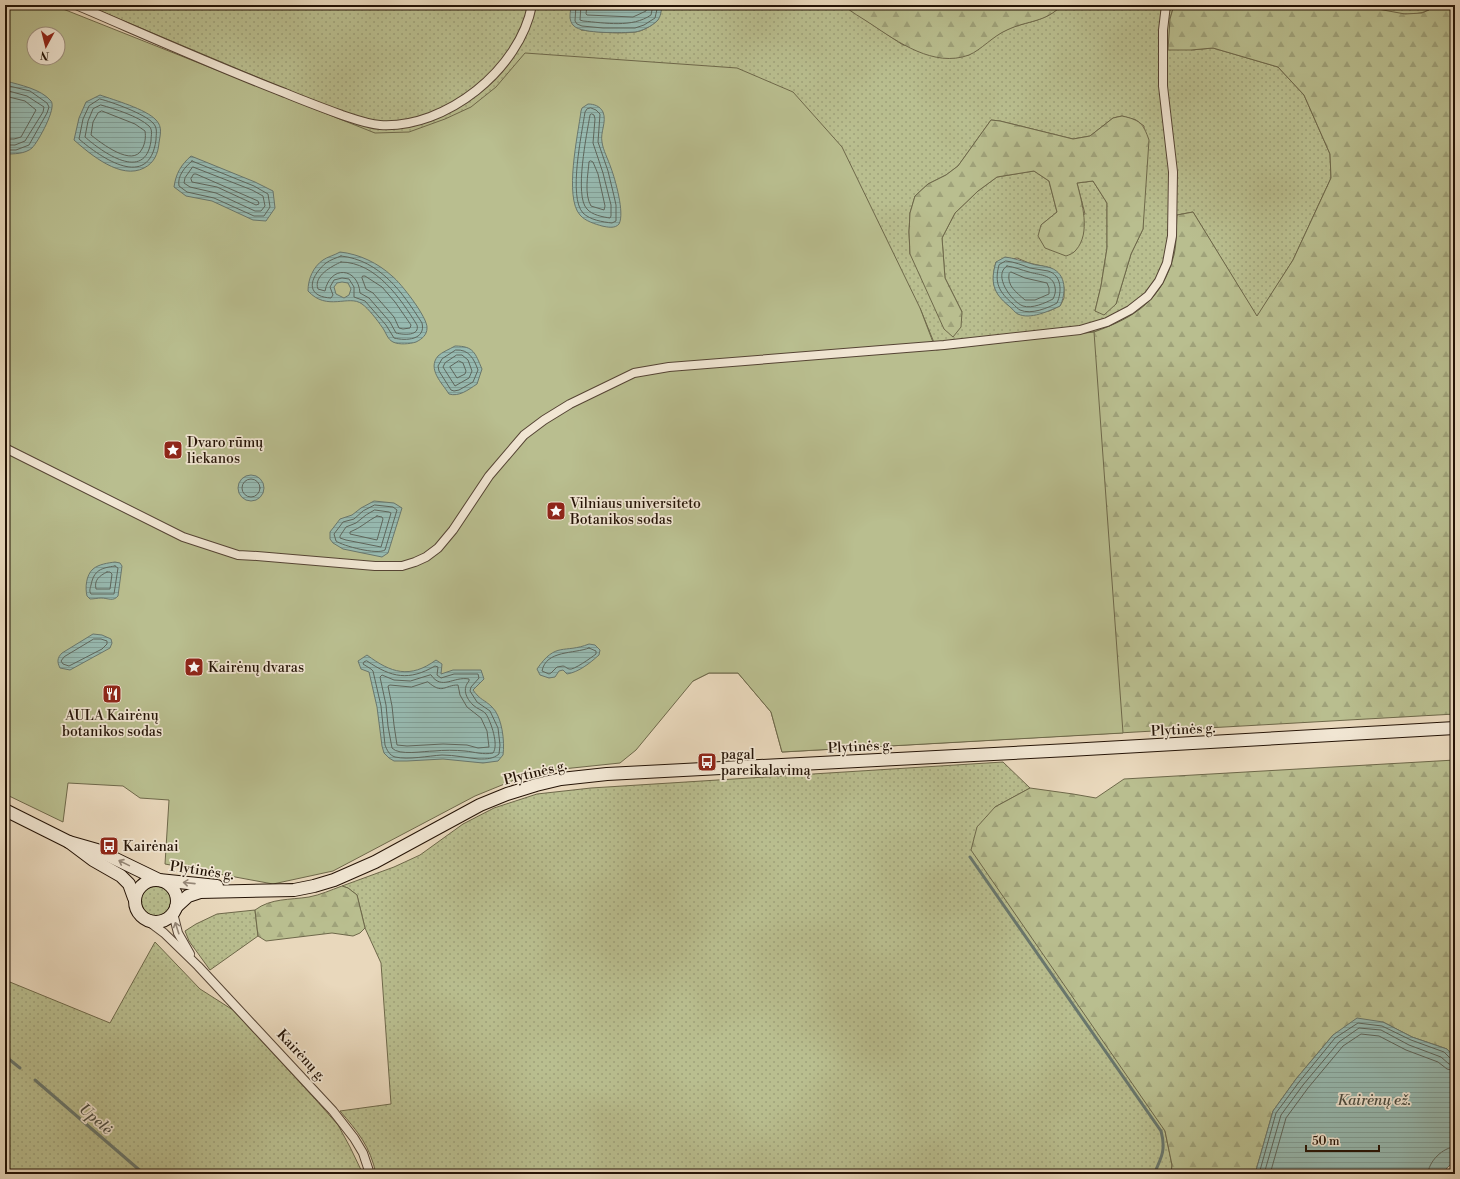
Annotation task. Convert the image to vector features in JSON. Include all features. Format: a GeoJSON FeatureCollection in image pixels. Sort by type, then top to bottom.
{"type":"FeatureCollection","features":[{"type":"Feature","properties":{"kind":"main road","name":"Plytinės g."},"geometry":{"type":"LineString","coordinates":[[175,910],[188,896],[200,892],[294,890],[334,880],[376,862],[480,805],[507,794],[561,779],[607,774],[1455,728]]}},
{"type":"Feature","properties":{"kind":"main road"},"geometry":{"type":"LineString","coordinates":[[5,810],[69,842],[93,860],[121,876],[129,884],[138,912],[148,921],[162,921],[168,918],[175,910],[177,900],[176,893],[166,882],[97,850],[69,842]]}},
{"type":"Feature","properties":{"kind":"main road","name":"Plytinės g."},"geometry":{"type":"LineString","coordinates":[[159,880],[206,885],[242,891]]}},
{"type":"Feature","properties":{"kind":"main road"},"geometry":{"type":"LineString","coordinates":[[134,898],[140,886],[146,882],[159,880]]}},
{"type":"Feature","properties":{"kind":"street"},"geometry":{"type":"LineString","coordinates":[[76,5],[213,65],[318,107],[363,122],[379,125],[408,122],[431,116],[466,99],[483,85],[500,67],[521,38],[525,30],[532,5]]}},
{"type":"Feature","properties":{"kind":"street"},"geometry":{"type":"LineString","coordinates":[[5,448],[183,536],[238,556],[258,556],[375,566],[402,566],[426,557],[438,548],[453,530],[489,476],[524,435],[544,420],[570,404],[634,374],[669,367],[952,344],[1080,330],[1107,322],[1130,310],[1148,296],[1159,281],[1167,263],[1172,236],[1173,172],[1163,86],[1163,30],[1166,5]]}},
{"type":"Feature","properties":{"kind":"street","name":"Kairėnų g."},"geometry":{"type":"LineString","coordinates":[[175,910],[178,933],[198,966]]}},
{"type":"Feature","properties":{"kind":"street","name":"Kairėnų g."},"geometry":{"type":"LineString","coordinates":[[148,921],[158,927],[198,966],[333,1111],[354,1138],[363,1153],[370,1174]]}},
{"type":"Feature","properties":{"kind":"green space","name":"Vilniaus universiteto Botanikos sodas"},"geometry":{"type":"Polygon","coordinates":[[[5,5],[53,5],[375,133],[409,132],[445,119],[471,107],[496,87],[525,53],[737,68],[793,92],[842,147],[920,308],[936,350],[1094,332],[1123,733],[782,752],[771,712],[738,673],[709,673],[693,681],[636,750],[620,763],[534,772],[475,796],[333,871],[273,884],[165,864],[169,800],[140,798],[123,786],[68,783],[63,822],[5,794],[5,5]]]}},
{"type":"Feature","properties":{"kind":"green space"},"geometry":{"type":"Polygon","coordinates":[[[86,5],[572,5],[571,10],[581,30],[628,33],[645,29],[658,20],[662,5],[843,5],[903,45],[969,55],[988,40],[1000,33],[1047,16],[1062,5],[1174,5],[1170,19],[1191,50],[1213,48],[1278,67],[1304,95],[1330,154],[1331,178],[1293,260],[1257,317],[1193,212],[1177,215],[1174,255],[1169,271],[1162,284],[1145,305],[1123,320],[1094,332],[936,350],[632,223],[325,116],[328,107],[86,5]],[[1122,116],[1113,118],[1090,136],[1073,139],[991,120],[958,166],[946,175],[928,184],[915,196],[910,213],[910,254],[962,312],[945,278],[942,238],[955,213],[978,191],[997,177],[1034,171],[1049,181],[1057,212],[1041,225],[1085,214],[1077,183],[1093,181],[1107,203],[1107,248],[1101,286],[1095,311],[1116,304],[1131,254],[1143,229],[1144,126],[1136,120],[1122,116]],[[1017,258],[996,262],[993,280],[994,286],[1005,303],[1018,314],[1049,311],[1060,306],[1064,298],[1064,287],[1051,268],[1029,263],[1017,258]]]}},
{"type":"Feature","properties":{"kind":"green space"},"geometry":{"type":"Polygon","coordinates":[[[843,5],[1062,5],[1056,11],[1043,18],[1002,33],[969,55],[956,58],[943,58],[930,56],[905,45],[843,5]]]}},
{"type":"Feature","properties":{"kind":"green space"},"geometry":{"type":"Polygon","coordinates":[[[1174,5],[1356,5],[1405,14],[1422,13],[1429,10],[1431,5],[1455,5],[1455,714],[782,752],[771,712],[738,673],[709,673],[693,681],[524,223],[920,308],[937,350],[1094,332],[1123,320],[1145,305],[1162,284],[1169,271],[1174,255],[1177,215],[1193,212],[1257,316],[1293,260],[1331,178],[1330,154],[1304,95],[1278,67],[1213,48],[1168,50],[1170,19],[1174,5]]]}},
{"type":"Feature","properties":{"kind":"green space"},"geometry":{"type":"Polygon","coordinates":[[[1356,5],[1431,5],[1429,10],[1421,13],[1403,14],[1356,5]]]}},
{"type":"Feature","properties":{"kind":"green space"},"geometry":{"type":"Polygon","coordinates":[[[1122,116],[1140,123],[1143,126],[1149,140],[1143,229],[1131,254],[1116,304],[1104,315],[1095,311],[1101,286],[1107,248],[1107,203],[1093,181],[1077,183],[1083,209],[1083,235],[1081,243],[1075,251],[1066,256],[1045,248],[1038,236],[1041,225],[1057,212],[1049,181],[1034,171],[997,177],[978,191],[955,213],[942,238],[945,278],[962,312],[961,327],[953,337],[944,329],[910,254],[910,213],[915,196],[928,184],[946,175],[958,166],[991,120],[1073,139],[1090,136],[1113,118],[1122,116]]]}},
{"type":"Feature","properties":{"kind":"green space"},"geometry":{"type":"Polygon","coordinates":[[[1455,760],[1455,1058],[1447,1049],[1412,1037],[1383,1022],[1333,1035],[1296,1079],[1273,1111],[1255,1174],[1171,1174],[1172,1165],[1165,1131],[971,850],[977,827],[995,807],[1030,788],[1096,798],[1124,779],[1455,760]]]}},
{"type":"Feature","properties":{"kind":"green space"},"geometry":{"type":"Polygon","coordinates":[[[1003,762],[1030,788],[995,807],[1165,1131],[1172,1165],[1171,1174],[376,1174],[367,1147],[340,1111],[391,1104],[381,963],[365,928],[357,895],[348,888],[342,886],[394,867],[420,855],[463,824],[494,808],[537,794],[591,788],[1003,762]]]}},
{"type":"Feature","properties":{"kind":"green space"},"geometry":{"type":"Polygon","coordinates":[[[156,886],[167,890],[171,901],[167,912],[156,916],[145,912],[141,901],[145,890],[156,886]]]}},
{"type":"Feature","properties":{"kind":"green space"},"geometry":{"type":"Polygon","coordinates":[[[342,886],[348,888],[357,895],[365,928],[360,933],[353,936],[332,933],[266,941],[258,936],[255,910],[261,906],[274,901],[313,896],[342,886]]]}},
{"type":"Feature","properties":{"kind":"green space"},"geometry":{"type":"Polygon","coordinates":[[[255,910],[258,936],[210,970],[189,941],[185,931],[217,914],[255,910]]]}},
{"type":"Feature","properties":{"kind":"green space"},"geometry":{"type":"Polygon","coordinates":[[[155,942],[200,989],[233,1010],[316,1100],[338,1125],[363,1174],[5,1174],[5,980],[110,1023],[155,942]]]}},
{"type":"Feature","properties":{"kind":"water"},"geometry":{"type":"Polygon","coordinates":[[[572,5],[662,6],[661,14],[658,19],[647,28],[635,32],[613,33],[578,29],[572,24],[570,19],[572,5]]]}},
{"type":"Feature","properties":{"kind":"water"},"geometry":{"type":"Polygon","coordinates":[[[6,81],[42,93],[51,101],[52,105],[46,125],[38,139],[32,148],[23,153],[5,154],[6,81]]]}},
{"type":"Feature","properties":{"kind":"water"},"geometry":{"type":"Polygon","coordinates":[[[100,95],[145,112],[160,125],[158,151],[153,161],[144,168],[135,171],[126,171],[116,168],[98,159],[74,140],[79,118],[86,102],[100,95]]]}},
{"type":"Feature","properties":{"kind":"water"},"geometry":{"type":"Polygon","coordinates":[[[588,104],[599,107],[604,116],[602,134],[603,148],[615,180],[621,212],[619,224],[613,227],[602,226],[587,221],[580,215],[575,206],[572,181],[573,165],[581,111],[582,108],[588,104]]]}},
{"type":"Feature","properties":{"kind":"water"},"geometry":{"type":"Polygon","coordinates":[[[191,156],[255,182],[273,191],[275,208],[266,221],[253,220],[212,201],[186,196],[174,187],[180,170],[191,156]]]}},
{"type":"Feature","properties":{"kind":"water"},"geometry":{"type":"Polygon","coordinates":[[[340,252],[368,260],[387,271],[396,280],[413,301],[426,323],[426,333],[420,340],[411,343],[395,343],[391,341],[367,308],[357,301],[330,302],[315,297],[308,291],[310,278],[316,266],[325,259],[340,252]],[[337,283],[334,287],[336,294],[344,298],[349,295],[351,289],[348,283],[337,283]]]}},
{"type":"Feature","properties":{"kind":"water"},"geometry":{"type":"Polygon","coordinates":[[[1005,257],[1034,265],[1048,267],[1056,271],[1060,275],[1064,285],[1060,306],[1045,312],[1028,316],[1023,316],[1016,313],[999,296],[994,287],[993,275],[996,262],[1005,257]]]}},
{"type":"Feature","properties":{"kind":"water"},"geometry":{"type":"Polygon","coordinates":[[[455,346],[470,349],[478,359],[482,369],[477,384],[470,389],[453,395],[449,394],[440,381],[434,366],[438,356],[455,346]]]}},
{"type":"Feature","properties":{"kind":"water"},"geometry":{"type":"Polygon","coordinates":[[[251,475],[260,479],[264,488],[260,497],[251,501],[242,497],[238,488],[242,479],[251,475]]]}},
{"type":"Feature","properties":{"kind":"water"},"geometry":{"type":"Polygon","coordinates":[[[374,501],[394,503],[402,508],[388,553],[382,557],[343,549],[333,543],[330,539],[330,532],[340,519],[352,515],[374,501]]]}},
{"type":"Feature","properties":{"kind":"water"},"geometry":{"type":"Polygon","coordinates":[[[115,562],[120,563],[122,566],[118,596],[112,599],[90,599],[87,596],[86,586],[87,578],[93,569],[104,564],[115,562]]]}},
{"type":"Feature","properties":{"kind":"water"},"geometry":{"type":"Polygon","coordinates":[[[93,634],[102,635],[111,639],[112,643],[110,648],[70,670],[60,668],[58,660],[62,653],[93,634]]]}},
{"type":"Feature","properties":{"kind":"water"},"geometry":{"type":"Polygon","coordinates":[[[589,644],[595,645],[600,650],[599,655],[584,667],[567,674],[563,670],[559,671],[555,677],[549,678],[540,675],[537,669],[544,660],[555,651],[589,644]]]}},
{"type":"Feature","properties":{"kind":"water"},"geometry":{"type":"Polygon","coordinates":[[[367,655],[393,670],[409,672],[418,670],[436,660],[442,664],[441,674],[453,670],[481,670],[484,679],[473,690],[492,707],[498,716],[504,743],[503,755],[498,761],[483,763],[443,759],[394,761],[389,758],[384,753],[382,746],[377,707],[369,672],[361,669],[358,661],[367,655]]]}},
{"type":"Feature","properties":{"kind":"water","name":"Kairėnų ež."},"geometry":{"type":"Polygon","coordinates":[[[1357,1018],[1383,1022],[1412,1037],[1447,1049],[1455,1058],[1455,1160],[1441,1174],[1255,1174],[1273,1111],[1296,1079],[1333,1035],[1357,1018]]]}},
{"type":"Feature","properties":{"kind":"waterway"},"geometry":{"type":"LineString","coordinates":[[970,857],[1161,1131],[1163,1148],[1154,1174]]}},
{"type":"Feature","properties":{"kind":"waterway","name":"Upelė"},"geometry":{"type":"LineString","coordinates":[[5,1056],[20,1068]]}},
{"type":"Feature","properties":{"kind":"waterway","name":"Upelė"},"geometry":{"type":"LineString","coordinates":[[35,1080],[144,1174]]}},
{"type":"Feature","properties":{"kind":"place","name":"Dvaro rūmų liekanos"},"geometry":{"type":"Point","coordinates":[173,450]}},
{"type":"Feature","properties":{"kind":"place","name":"Vilniaus universiteto Botanikos sodas"},"geometry":{"type":"Point","coordinates":[556,511]}},
{"type":"Feature","properties":{"kind":"place","name":"Kairėnų dvaras"},"geometry":{"type":"Point","coordinates":[194,667]}},
{"type":"Feature","properties":{"kind":"place","name":"AULA Kairėnų botanikos sodas"},"geometry":{"type":"Point","coordinates":[112,694]}},
{"type":"Feature","properties":{"kind":"place","name":"pagal pareikalavimą"},"geometry":{"type":"Point","coordinates":[707,762]}},
{"type":"Feature","properties":{"kind":"place","name":"Kairėnai"},"geometry":{"type":"Point","coordinates":[109,846]}}]}
